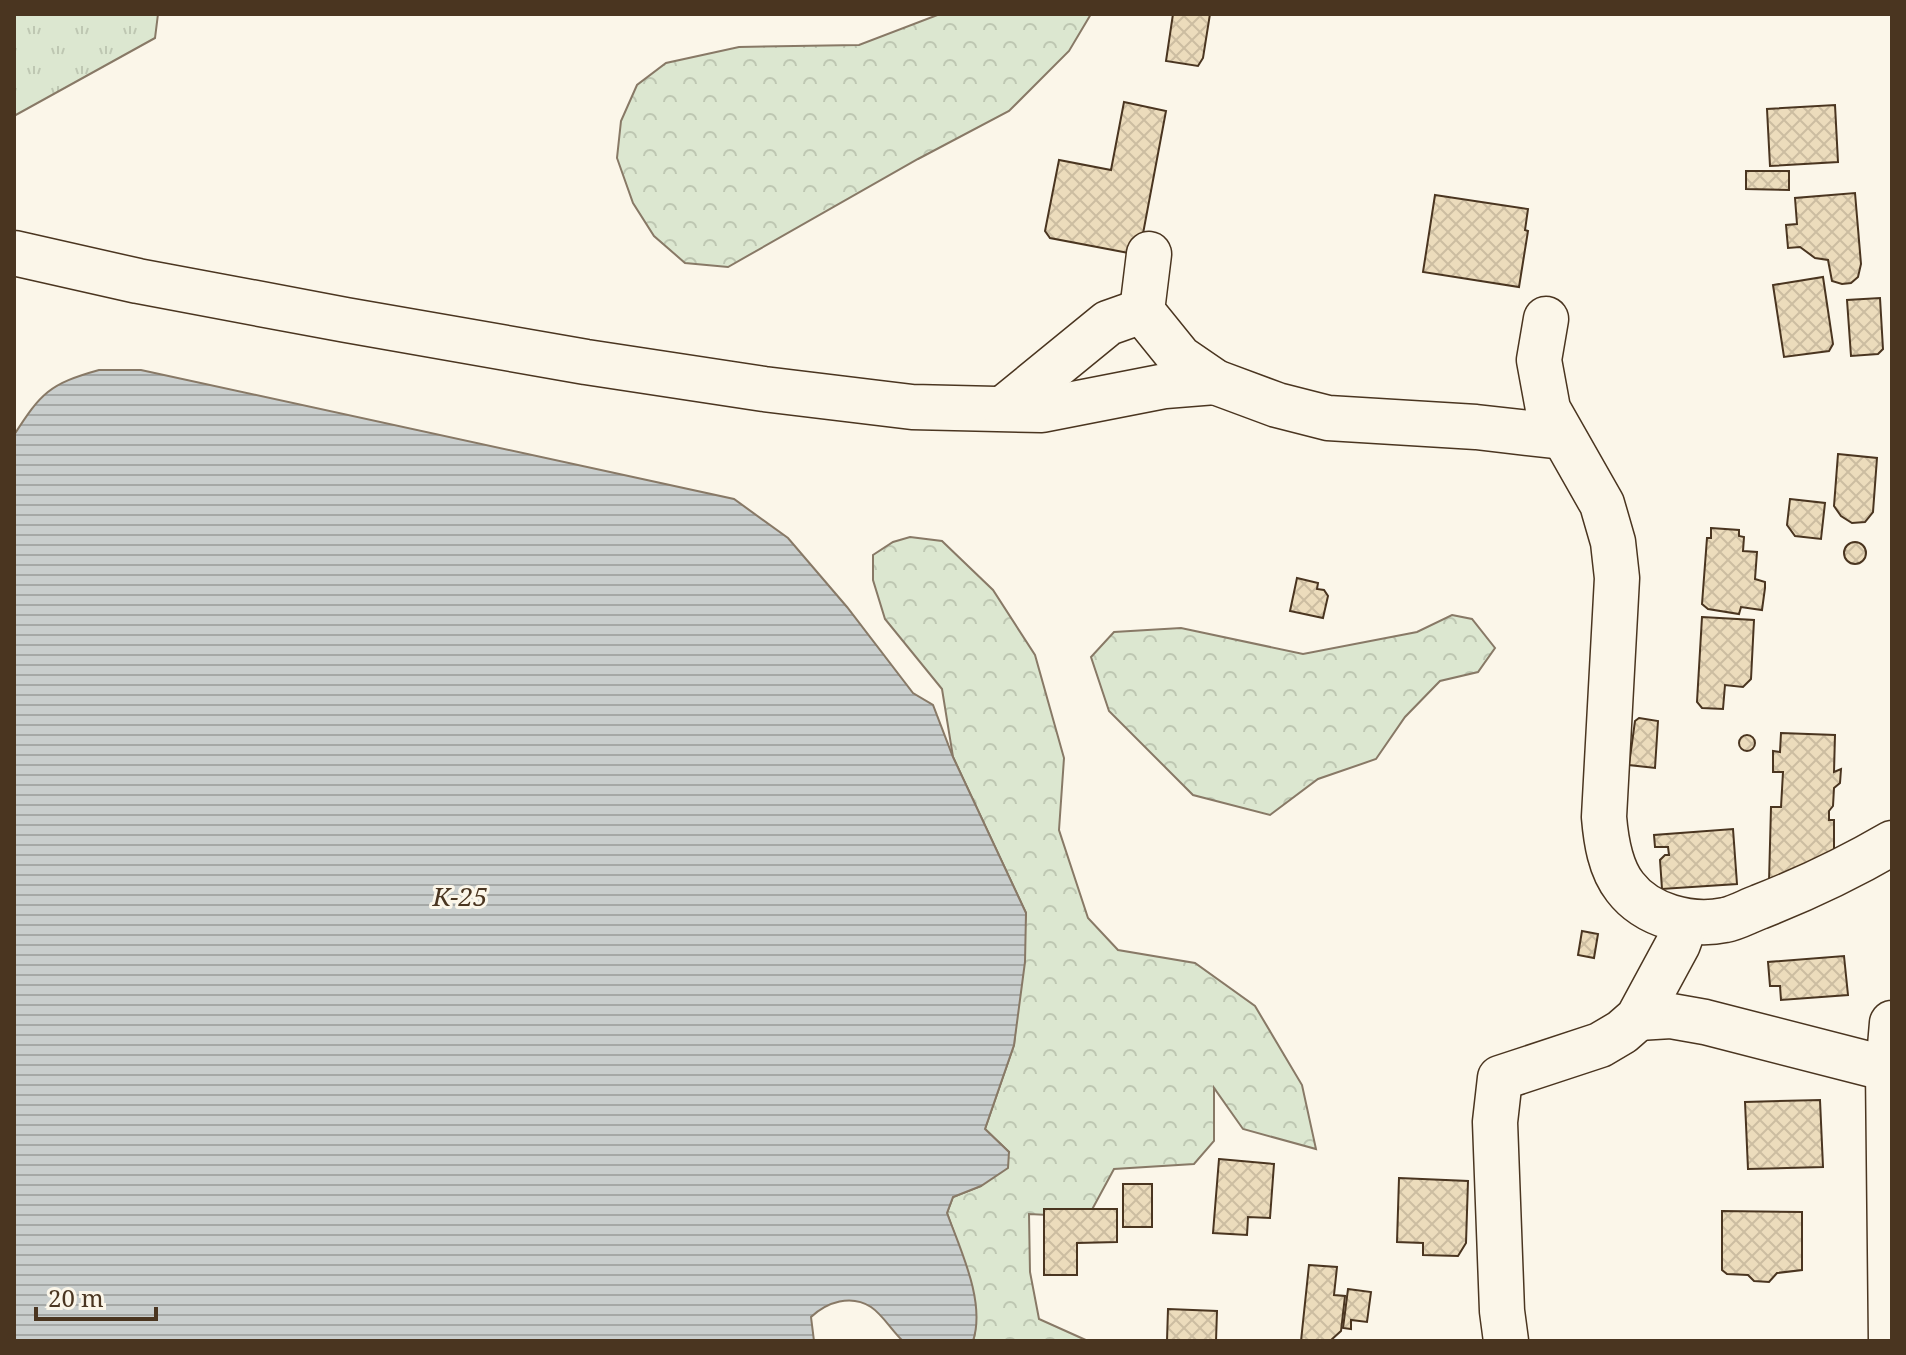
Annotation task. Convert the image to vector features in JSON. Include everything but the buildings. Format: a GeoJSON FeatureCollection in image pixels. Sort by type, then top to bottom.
{"type":"FeatureCollection","features":[{"type":"Feature","properties":{"kind":"street"},"geometry":{"type":"LineString","coordinates":[[14,253],[138,281],[586,362],[897,405],[1042,410],[1165,386],[1215,382]]}},
{"type":"Feature","properties":{"kind":"street"},"geometry":{"type":"LineString","coordinates":[[1149,254],[1142,311],[1180,358],[1215,382],[1277,405],[1328,418],[1476,427],[1563,437]]}},
{"type":"Feature","properties":{"kind":"street"},"geometry":{"type":"LineString","coordinates":[[1004,408],[1108,323],[1142,311]]}},
{"type":"Feature","properties":{"kind":"street"},"geometry":{"type":"LineString","coordinates":[[1546,319],[1539,360],[1548,409],[1602,504],[1613,542],[1617,578],[1604,817],[1606,841],[1625,888],[1645,905],[1686,922],[1726,920],[1785,897],[1892,843]]}},
{"type":"Feature","properties":{"kind":"street"},"geometry":{"type":"LineString","coordinates":[[1506,1341],[1495,1138],[1500,1078],[1600,1045],[1638,1018],[1678,944],[1686,922]]}},
{"type":"Feature","properties":{"kind":"street"},"geometry":{"type":"LineString","coordinates":[[1638,1018],[1671,1016],[1705,1022],[1890,1070]]}},
{"type":"Feature","properties":{"kind":"street"},"geometry":{"type":"LineString","coordinates":[[1891,1341],[1892,1023]]}},
{"type":"Feature","properties":{"kind":"green space"},"geometry":{"type":"Polygon","coordinates":[[[14,14],[158,14],[155,38],[14,116],[14,14]]]}},
{"type":"Feature","properties":{"kind":"green space"},"geometry":{"type":"Polygon","coordinates":[[[940,14],[1091,14],[1069,51],[1009,111],[728,267],[685,263],[654,236],[633,203],[617,158],[621,121],[637,85],[666,63],[739,47],[859,45],[940,14]]]}},
{"type":"Feature","properties":{"kind":"green space"},"geometry":{"type":"Polygon","coordinates":[[[910,537],[942,541],[993,590],[1035,655],[1064,758],[1059,830],[1088,918],[1118,950],[1195,963],[1255,1006],[1302,1085],[1316,1149],[1243,1129],[1214,1088],[1214,1141],[1194,1164],[1114,1169],[1088,1217],[1029,1214],[1030,1272],[1039,1319],[1088,1341],[973,1341],[975,1313],[972,1295],[947,1213],[953,1197],[981,1186],[1009,1152],[985,1129],[1014,1045],[1026,913],[953,757],[942,689],[885,619],[873,580],[873,555],[893,542],[910,537]]]}},
{"type":"Feature","properties":{"kind":"green space"},"geometry":{"type":"Polygon","coordinates":[[[1452,615],[1472,619],[1495,648],[1478,672],[1440,681],[1405,717],[1376,759],[1318,779],[1270,815],[1193,795],[1109,711],[1091,657],[1114,632],[1181,628],[1303,654],[1417,632],[1452,615]]]}},
{"type":"Feature","properties":{"kind":"water","name":"К-25"},"geometry":{"type":"Polygon","coordinates":[[[99,370],[141,370],[734,499],[788,538],[847,607],[913,693],[933,705],[953,757],[1026,913],[1025,962],[1014,1045],[985,1129],[1009,1152],[1008,1168],[981,1186],[953,1197],[947,1213],[974,1293],[976,1326],[973,1341],[903,1341],[871,1307],[847,1300],[824,1307],[811,1317],[814,1341],[14,1341],[14,435],[48,392],[68,380],[99,370]]]}}]}
